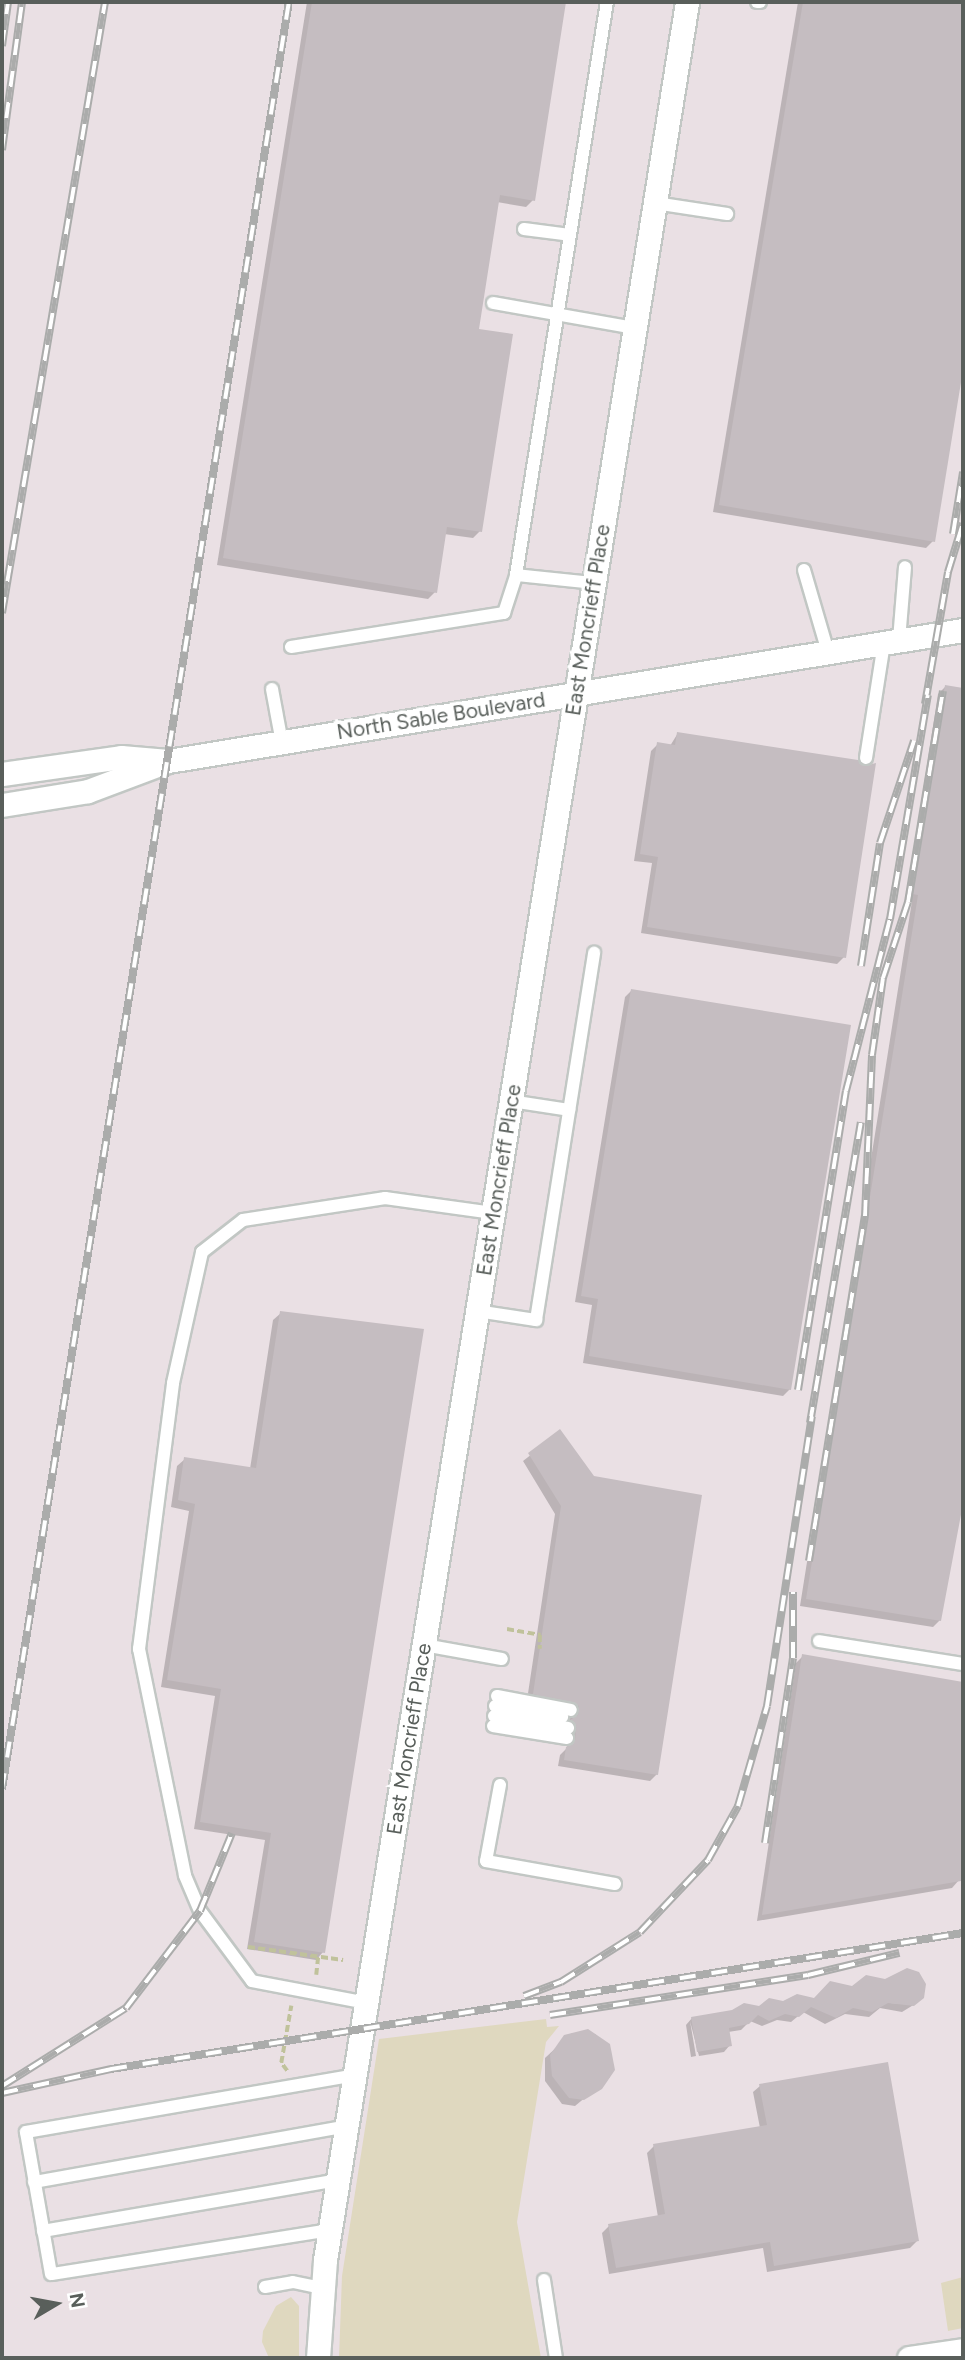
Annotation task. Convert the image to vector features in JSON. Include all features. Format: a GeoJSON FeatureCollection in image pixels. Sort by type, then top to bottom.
{"type":"FeatureCollection","features":[{"type":"Feature","properties":{"kind":"street","name":"East Moncrieff Place"},"geometry":{"type":"LineString","coordinates":[[318,2358],[322,2288],[330,2230],[687,2]]}},
{"type":"Feature","properties":{"kind":"street","name":"North Sable Boulevard"},"geometry":{"type":"LineString","coordinates":[[2,805],[88,791],[168,761],[963,630]]}},
{"type":"Feature","properties":{"kind":"street","name":"North Sable Boulevard"},"geometry":{"type":"LineString","coordinates":[[2,774],[109,758],[168,761]]}},
{"type":"Feature","properties":{"kind":"street"},"geometry":{"type":"LineString","coordinates":[[909,2358],[963,2350]]}},
{"type":"Feature","properties":{"kind":"lane"},"geometry":{"type":"LineString","coordinates":[[291,646],[504,613],[516,575],[607,2]]}},
{"type":"Feature","properties":{"kind":"lane"},"geometry":{"type":"LineString","coordinates":[[655,203],[727,214]]}},
{"type":"Feature","properties":{"kind":"lane"},"geometry":{"type":"LineString","coordinates":[[524,229],[570,235]]}},
{"type":"Feature","properties":{"kind":"lane"},"geometry":{"type":"LineString","coordinates":[[493,303],[635,328]]}},
{"type":"Feature","properties":{"kind":"lane"},"geometry":{"type":"LineString","coordinates":[[866,758],[892,642],[905,567]]}},
{"type":"Feature","properties":{"kind":"lane"},"geometry":{"type":"LineString","coordinates":[[804,570],[828,652]]}},
{"type":"Feature","properties":{"kind":"lane"},"geometry":{"type":"LineString","coordinates":[[516,575],[594,583]]}},
{"type":"Feature","properties":{"kind":"lane"},"geometry":{"type":"LineString","coordinates":[[272,689],[282,743]]}},
{"type":"Feature","properties":{"kind":"lane"},"geometry":{"type":"LineString","coordinates":[[477,1311],[536,1320],[594,953]]}},
{"type":"Feature","properties":{"kind":"lane"},"geometry":{"type":"LineString","coordinates":[[511,1101],[569,1111]]}},
{"type":"Feature","properties":{"kind":"lane"},"geometry":{"type":"LineString","coordinates":[[367,2003],[252,1981],[200,1911],[185,1875],[139,1650],[173,1383],[202,1252],[243,1220],[385,1198],[493,1213]]}},
{"type":"Feature","properties":{"kind":"lane"},"geometry":{"type":"LineString","coordinates":[[819,1641],[963,1664]]}},
{"type":"Feature","properties":{"kind":"lane"},"geometry":{"type":"LineString","coordinates":[[424,1645],[502,1659]]}},
{"type":"Feature","properties":{"kind":"lane"},"geometry":{"type":"LineString","coordinates":[[495,1711],[569,1724],[495,1711]]}},
{"type":"Feature","properties":{"kind":"lane"},"geometry":{"type":"LineString","coordinates":[[500,1785],[486,1861],[615,1884]]}},
{"type":"Feature","properties":{"kind":"lane"},"geometry":{"type":"LineString","coordinates":[[330,2230],[51,2274],[26,2132],[355,2075]]}},
{"type":"Feature","properties":{"kind":"lane"},"geometry":{"type":"LineString","coordinates":[[34,2182],[347,2126]]}},
{"type":"Feature","properties":{"kind":"lane"},"geometry":{"type":"LineString","coordinates":[[43,2231],[339,2180]]}},
{"type":"Feature","properties":{"kind":"lane"},"geometry":{"type":"LineString","coordinates":[[544,2280],[556,2358]]}},
{"type":"Feature","properties":{"kind":"lane"},"geometry":{"type":"LineString","coordinates":[[265,2287],[293,2282],[322,2288]]}},
{"type":"Feature","properties":{"kind":"path"},"geometry":{"type":"LineString","coordinates":[[507,1629],[540,1635],[540,1649]]}},
{"type":"Feature","properties":{"kind":"path"},"geometry":{"type":"LineString","coordinates":[[248,1947],[343,1960]]}},
{"type":"Feature","properties":{"kind":"path"},"geometry":{"type":"LineString","coordinates":[[316,1975],[318,1957]]}},
{"type":"Feature","properties":{"kind":"path"},"geometry":{"type":"LineString","coordinates":[[291,2006],[281,2063],[292,2077]]}},
{"type":"Feature","properties":{"kind":"shaded area"},"geometry":{"type":"Polygon","coordinates":[[[546,2019],[547,2027],[559,2026],[546,2042],[517,2222],[541,2358],[339,2358],[342,2276],[379,2039],[546,2019]]]}},
{"type":"Feature","properties":{"kind":"shaded area"},"geometry":{"type":"Polygon","coordinates":[[[963,2277],[963,2328],[948,2331],[941,2283],[963,2277]]]}},
{"type":"Feature","properties":{"kind":"shaded area"},"geometry":{"type":"Polygon","coordinates":[[[291,2297],[299,2306],[299,2358],[269,2358],[262,2342],[263,2331],[276,2306],[291,2297]]]}},
{"type":"Feature","properties":{"kind":"building"},"geometry":{"type":"Polygon","coordinates":[[[312,2],[566,2],[535,201],[500,195],[479,329],[513,334],[482,532],[447,527],[437,593],[223,558],[312,2]]]}},
{"type":"Feature","properties":{"kind":"building"},"geometry":{"type":"Polygon","coordinates":[[[803,2],[963,2],[963,370],[935,542],[719,505],[803,2]]]}},
{"type":"Feature","properties":{"kind":"building"},"geometry":{"type":"Polygon","coordinates":[[[945,685],[963,688],[963,1504],[941,1621],[806,1599],[918,895],[912,894],[945,685]]]}},
{"type":"Feature","properties":{"kind":"building"},"geometry":{"type":"Polygon","coordinates":[[[677,732],[858,760],[864,766],[876,763],[846,958],[647,927],[658,857],[640,854],[657,742],[675,745],[677,732]]]}},
{"type":"Feature","properties":{"kind":"building"},"geometry":{"type":"Polygon","coordinates":[[[631,989],[851,1025],[791,1390],[589,1356],[598,1299],[581,1296],[631,989]]]}},
{"type":"Feature","properties":{"kind":"building"},"geometry":{"type":"Polygon","coordinates":[[[280,1311],[424,1329],[325,1953],[254,1942],[271,1833],[200,1822],[221,1689],[167,1680],[195,1504],[178,1500],[184,1457],[256,1468],[280,1311]]]}},
{"type":"Feature","properties":{"kind":"building"},"geometry":{"type":"Polygon","coordinates":[[[560,1429],[594,1476],[702,1495],[658,1775],[564,1760],[566,1747],[575,1740],[576,1726],[570,1720],[578,1715],[579,1706],[533,1694],[561,1506],[528,1453],[560,1429]]]}},
{"type":"Feature","properties":{"kind":"building"},"geometry":{"type":"Polygon","coordinates":[[[802,1654],[963,1682],[961,1881],[762,1915],[802,1654]]]}},
{"type":"Feature","properties":{"kind":"building"},"geometry":{"type":"Polygon","coordinates":[[[907,1968],[919,1972],[926,1984],[924,1998],[914,2006],[888,2003],[872,2012],[853,2008],[836,2018],[811,2007],[799,2017],[785,2014],[769,2021],[758,2015],[749,2024],[729,2028],[732,2046],[697,2052],[691,2017],[732,2010],[744,2003],[759,2006],[769,1998],[783,2001],[797,1994],[814,1998],[830,1981],[852,1986],[866,1975],[885,1979],[907,1968]]]}},
{"type":"Feature","properties":{"kind":"building"},"geometry":{"type":"Polygon","coordinates":[[[588,2029],[610,2044],[615,2070],[602,2089],[584,2100],[569,2098],[552,2076],[550,2055],[564,2035],[588,2029]]]}},
{"type":"Feature","properties":{"kind":"building"},"geometry":{"type":"Polygon","coordinates":[[[888,2062],[919,2241],[774,2266],[770,2242],[616,2268],[608,2224],[665,2214],[653,2144],[767,2125],[759,2084],[888,2062]]]}},
{"type":"Feature","properties":{"kind":"railway"},"geometry":{"type":"LineString","coordinates":[[2,46],[8,2]]}},
{"type":"Feature","properties":{"kind":"railway"},"geometry":{"type":"LineString","coordinates":[[2,150],[22,2]]}},
{"type":"Feature","properties":{"kind":"railway"},"geometry":{"type":"LineString","coordinates":[[2,613],[105,2]]}},
{"type":"Feature","properties":{"kind":"railway"},"geometry":{"type":"LineString","coordinates":[[2,1789],[289,2]]}},
{"type":"Feature","properties":{"kind":"railway"},"geometry":{"type":"LineString","coordinates":[[953,534],[963,472]]}},
{"type":"Feature","properties":{"kind":"railway"},"geometry":{"type":"LineString","coordinates":[[925,704],[948,572],[963,523]]}},
{"type":"Feature","properties":{"kind":"railway"},"geometry":{"type":"LineString","coordinates":[[809,1561],[865,1216],[872,1055],[883,978],[908,902],[943,691]]}},
{"type":"Feature","properties":{"kind":"railway"},"geometry":{"type":"LineString","coordinates":[[798,1390],[846,1091],[890,919],[928,695]]}},
{"type":"Feature","properties":{"kind":"railway"},"geometry":{"type":"LineString","coordinates":[[861,966],[880,843],[914,741]]}},
{"type":"Feature","properties":{"kind":"railway"},"geometry":{"type":"LineString","coordinates":[[810,1423],[861,1122]]}},
{"type":"Feature","properties":{"kind":"railway"},"geometry":{"type":"LineString","coordinates":[[524,1996],[561,1982],[640,1932],[708,1860],[738,1806],[767,1706],[812,1416]]}},
{"type":"Feature","properties":{"kind":"railway"},"geometry":{"type":"LineString","coordinates":[[765,1843],[793,1658],[793,1592]]}},
{"type":"Feature","properties":{"kind":"railway"},"geometry":{"type":"LineString","coordinates":[[2,2086],[126,2008],[200,1911],[232,1833]]}},
{"type":"Feature","properties":{"kind":"railway"},"geometry":{"type":"LineString","coordinates":[[2,2093],[111,2069],[963,1933]]}},
{"type":"Feature","properties":{"kind":"railway"},"geometry":{"type":"LineString","coordinates":[[550,2015],[808,1975],[899,1953]]}}]}
